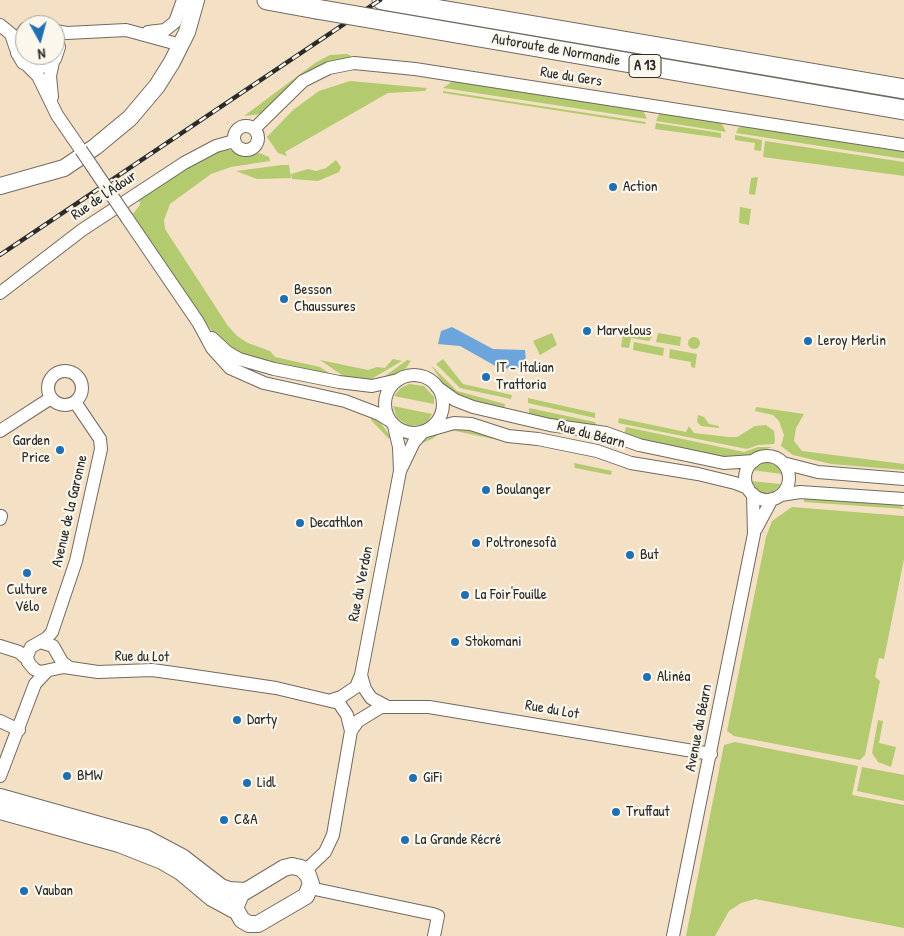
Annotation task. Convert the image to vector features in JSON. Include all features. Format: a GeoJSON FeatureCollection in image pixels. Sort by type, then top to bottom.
{"type":"FeatureCollection","features":[{"type":"Feature","properties":{"kind":"highway","name":"Autoroute de Normandie"},"geometry":{"type":"LineString","coordinates":[[267,0],[904,110]]}},
{"type":"Feature","properties":{"kind":"highway","name":"Autoroute de Normandie"},"geometry":{"type":"LineString","coordinates":[[382,0],[904,89]]}},
{"type":"Feature","properties":{"kind":"main road"},"geometry":{"type":"LineString","coordinates":[[0,193],[53,180],[69,173],[105,149],[157,86],[181,45],[196,0]]}},
{"type":"Feature","properties":{"kind":"main road"},"geometry":{"type":"LineString","coordinates":[[0,186],[64,168],[95,147],[130,118]]}},
{"type":"Feature","properties":{"kind":"main road"},"geometry":{"type":"LineString","coordinates":[[4,807],[146,838],[182,856],[220,886],[229,890],[246,890]]}},
{"type":"Feature","properties":{"kind":"main road"},"geometry":{"type":"LineString","coordinates":[[4,807],[119,844],[157,859],[181,872],[242,923],[255,925],[268,920],[302,900],[310,888],[310,880],[305,871],[297,866],[287,867],[246,890],[238,897],[242,923]]}},
{"type":"Feature","properties":{"kind":"main road"},"geometry":{"type":"LineString","coordinates":[[264,936],[268,920]]}},
{"type":"Feature","properties":{"kind":"street"},"geometry":{"type":"LineString","coordinates":[[65,31],[160,31],[171,27],[179,17],[183,0]]}},
{"type":"Feature","properties":{"kind":"street"},"geometry":{"type":"LineString","coordinates":[[0,25],[11,34],[15,47]]}},
{"type":"Feature","properties":{"kind":"street"},"geometry":{"type":"LineString","coordinates":[[65,46],[70,40],[96,31]]}},
{"type":"Feature","properties":{"kind":"street"},"geometry":{"type":"LineString","coordinates":[[138,32],[181,45]]}},
{"type":"Feature","properties":{"kind":"street","name":"Rue du Gers"},"geometry":{"type":"LineString","coordinates":[[254,129],[303,80],[329,68],[354,63],[424,71],[904,145]]}},
{"type":"Feature","properties":{"kind":"street"},"geometry":{"type":"LineString","coordinates":[[28,66],[43,68],[46,65]]}},
{"type":"Feature","properties":{"kind":"street"},"geometry":{"type":"LineString","coordinates":[[53,65],[50,76],[54,109]]}},
{"type":"Feature","properties":{"kind":"street"},"geometry":{"type":"LineString","coordinates":[[28,66],[40,80],[54,109],[198,322],[218,357],[235,371],[264,383],[345,401],[379,414],[409,433],[425,432],[438,421],[442,411],[443,400],[438,387],[430,380],[418,375],[377,386],[348,384],[245,362],[227,352],[198,322]]}},
{"type":"Feature","properties":{"kind":"street"},"geometry":{"type":"LineString","coordinates":[[247,125],[254,129],[258,136],[254,147],[243,149],[234,141],[235,133],[240,127],[247,125]]}},
{"type":"Feature","properties":{"kind":"street","name":"Rue de l'Adour"},"geometry":{"type":"LineString","coordinates":[[0,293],[82,230],[184,163],[216,146],[234,141]]}},
{"type":"Feature","properties":{"kind":"street"},"geometry":{"type":"LineString","coordinates":[[67,371],[78,376],[81,381],[82,392],[75,402],[60,404],[51,398],[48,393],[48,382],[56,373],[67,371]]}},
{"type":"Feature","properties":{"kind":"street"},"geometry":{"type":"LineString","coordinates":[[392,423],[386,413],[385,400],[390,387],[398,380]]}},
{"type":"Feature","properties":{"kind":"street","name":"Rue du Béarn"},"geometry":{"type":"LineString","coordinates":[[438,387],[464,404],[492,412],[550,425],[606,433],[639,445],[724,463],[754,461]]}},
{"type":"Feature","properties":{"kind":"street"},"geometry":{"type":"LineString","coordinates":[[0,431],[51,398]]}},
{"type":"Feature","properties":{"kind":"street","name":"Avenue de la Garonne"},"geometry":{"type":"LineString","coordinates":[[52,632],[76,561],[101,449],[100,439],[75,402]]}},
{"type":"Feature","properties":{"kind":"street","name":"Rue du Verdon"},"geometry":{"type":"LineString","coordinates":[[361,675],[400,471],[399,447],[392,423]]}},
{"type":"Feature","properties":{"kind":"street","name":"Rue du Béarn"},"geometry":{"type":"LineString","coordinates":[[425,432],[454,423],[471,424],[508,436],[597,451],[631,463],[698,474],[735,483],[750,491]]}},
{"type":"Feature","properties":{"kind":"street","name":"Rue du Verdon"},"geometry":{"type":"LineString","coordinates":[[400,471],[412,446],[425,432]]}},
{"type":"Feature","properties":{"kind":"street"},"geometry":{"type":"LineString","coordinates":[[904,479],[818,472],[783,463],[770,456],[754,461],[746,474],[750,491],[762,499],[800,492],[904,499]]}},
{"type":"Feature","properties":{"kind":"street"},"geometry":{"type":"LineString","coordinates":[[777,497],[789,480],[788,470],[783,463]]}},
{"type":"Feature","properties":{"kind":"street","name":"Avenue du Béarn"},"geometry":{"type":"LineString","coordinates":[[674,932],[754,534],[750,491]]}},
{"type":"Feature","properties":{"kind":"street","name":"Avenue du Béarn"},"geometry":{"type":"LineString","coordinates":[[754,534],[777,497]]}},
{"type":"Feature","properties":{"kind":"street"},"geometry":{"type":"LineString","coordinates":[[35,684],[56,662],[56,650],[52,632]]}},
{"type":"Feature","properties":{"kind":"street"},"geometry":{"type":"LineString","coordinates":[[4,807],[4,788],[0,776],[35,684],[33,654],[52,632]]}},
{"type":"Feature","properties":{"kind":"street"},"geometry":{"type":"LineString","coordinates":[[33,654],[47,642],[56,650],[62,662],[70,668]]}},
{"type":"Feature","properties":{"kind":"street"},"geometry":{"type":"LineString","coordinates":[[0,646],[33,654]]}},
{"type":"Feature","properties":{"kind":"street"},"geometry":{"type":"LineString","coordinates":[[33,654],[38,671],[49,670]]}},
{"type":"Feature","properties":{"kind":"street","name":"Rue du Lot"},"geometry":{"type":"LineString","coordinates":[[49,670],[70,668],[98,672],[162,672],[276,688],[347,702]]}},
{"type":"Feature","properties":{"kind":"street"},"geometry":{"type":"LineString","coordinates":[[351,731],[372,707],[361,675]]}},
{"type":"Feature","properties":{"kind":"street"},"geometry":{"type":"LineString","coordinates":[[305,871],[321,856],[331,842],[351,731],[347,702],[361,675]]}},
{"type":"Feature","properties":{"kind":"street"},"geometry":{"type":"LineString","coordinates":[[347,702],[361,690],[386,706]]}},
{"type":"Feature","properties":{"kind":"street"},"geometry":{"type":"LineString","coordinates":[[347,702],[356,719],[386,706]]}},
{"type":"Feature","properties":{"kind":"street","name":"Rue du Lot"},"geometry":{"type":"LineString","coordinates":[[386,706],[429,707],[466,711],[711,754]]}},
{"type":"Feature","properties":{"kind":"street"},"geometry":{"type":"LineString","coordinates":[[0,721],[19,730]]}},
{"type":"Feature","properties":{"kind":"street"},"geometry":{"type":"LineString","coordinates":[[310,888],[438,916],[434,936]]}},
{"type":"Feature","properties":{"kind":"green space"},"geometry":{"type":"Polygon","coordinates":[[[347,54],[355,58],[297,80],[261,114],[244,116],[315,63],[330,55],[347,54]]]}},
{"type":"Feature","properties":{"kind":"green space"},"geometry":{"type":"Polygon","coordinates":[[[350,81],[427,88],[425,91],[388,93],[285,152],[287,156],[278,153],[267,137],[293,110],[319,91],[350,81]]]}},
{"type":"Feature","properties":{"kind":"green space"},"geometry":{"type":"Polygon","coordinates":[[[453,81],[643,110],[647,119],[443,88],[453,81]]]}},
{"type":"Feature","properties":{"kind":"green space"},"geometry":{"type":"Polygon","coordinates":[[[443,91],[646,122],[645,124],[443,93],[443,91]]]}},
{"type":"Feature","properties":{"kind":"green space"},"geometry":{"type":"Polygon","coordinates":[[[659,114],[718,122],[722,124],[726,132],[656,121],[659,114]]]}},
{"type":"Feature","properties":{"kind":"green space"},"geometry":{"type":"Polygon","coordinates":[[[656,123],[721,133],[721,138],[655,129],[656,123]]]}},
{"type":"Feature","properties":{"kind":"green space"},"geometry":{"type":"Polygon","coordinates":[[[744,126],[904,151],[904,159],[736,133],[738,128],[744,126]]]}},
{"type":"Feature","properties":{"kind":"green space"},"geometry":{"type":"Polygon","coordinates":[[[735,135],[762,140],[761,151],[754,150],[755,143],[735,140],[735,135]]]}},
{"type":"Feature","properties":{"kind":"green space"},"geometry":{"type":"Polygon","coordinates":[[[765,141],[904,162],[904,176],[763,157],[765,141]]]}},
{"type":"Feature","properties":{"kind":"green space"},"geometry":{"type":"Polygon","coordinates":[[[225,149],[247,154],[259,153],[269,157],[270,161],[231,167],[211,174],[170,204],[164,220],[165,229],[228,326],[237,336],[248,343],[270,351],[275,357],[320,367],[338,379],[236,354],[215,335],[196,310],[132,215],[140,205],[139,198],[203,156],[225,149]]]}},
{"type":"Feature","properties":{"kind":"green space"},"geometry":{"type":"Polygon","coordinates":[[[336,160],[341,167],[339,172],[318,181],[292,179],[291,174],[308,169],[316,171],[326,168],[336,160]]]}},
{"type":"Feature","properties":{"kind":"green space"},"geometry":{"type":"Polygon","coordinates":[[[289,165],[291,178],[257,179],[236,171],[289,165]]]}},
{"type":"Feature","properties":{"kind":"green space"},"geometry":{"type":"Polygon","coordinates":[[[758,177],[755,195],[749,194],[751,178],[758,177]]]}},
{"type":"Feature","properties":{"kind":"green space"},"geometry":{"type":"Polygon","coordinates":[[[740,207],[751,209],[749,225],[739,223],[740,207]]]}},
{"type":"Feature","properties":{"kind":"green space"},"geometry":{"type":"Polygon","coordinates":[[[624,328],[652,332],[652,337],[649,341],[631,338],[629,348],[621,347],[624,328]]]}},
{"type":"Feature","properties":{"kind":"green space"},"geometry":{"type":"Polygon","coordinates":[[[552,333],[557,345],[540,355],[533,341],[552,333]]]}},
{"type":"Feature","properties":{"kind":"green space"},"geometry":{"type":"Polygon","coordinates":[[[658,333],[681,337],[680,346],[656,342],[658,333]]]}},
{"type":"Feature","properties":{"kind":"green space"},"geometry":{"type":"Polygon","coordinates":[[[694,337],[700,343],[694,349],[688,343],[694,337]]]}},
{"type":"Feature","properties":{"kind":"green space"},"geometry":{"type":"Polygon","coordinates":[[[634,342],[664,348],[663,356],[633,350],[634,342]]]}},
{"type":"Feature","properties":{"kind":"green space"},"geometry":{"type":"Polygon","coordinates":[[[670,349],[697,354],[695,368],[691,367],[691,362],[669,358],[670,349]]]}},
{"type":"Feature","properties":{"kind":"green space"},"geometry":{"type":"Polygon","coordinates":[[[393,359],[402,361],[373,378],[371,383],[342,375],[320,360],[368,370],[377,367],[385,368],[393,359]]]}},
{"type":"Feature","properties":{"kind":"green space"},"geometry":{"type":"Polygon","coordinates":[[[443,359],[463,384],[512,395],[511,399],[460,388],[436,364],[443,359]]]}},
{"type":"Feature","properties":{"kind":"green space"},"geometry":{"type":"Polygon","coordinates":[[[407,360],[411,361],[406,368],[389,378],[381,379],[407,360]]]}},
{"type":"Feature","properties":{"kind":"green space"},"geometry":{"type":"Polygon","coordinates":[[[431,365],[457,391],[505,404],[504,412],[466,401],[444,385],[431,365]]]}},
{"type":"Feature","properties":{"kind":"green space"},"geometry":{"type":"Polygon","coordinates":[[[409,384],[424,386],[434,397],[434,404],[394,396],[401,388],[409,384]]]}},
{"type":"Feature","properties":{"kind":"green space"},"geometry":{"type":"Polygon","coordinates":[[[528,398],[595,413],[595,418],[528,403],[528,398]]]}},
{"type":"Feature","properties":{"kind":"green space"},"geometry":{"type":"Polygon","coordinates":[[[393,406],[432,414],[423,425],[409,426],[397,418],[393,406]]]}},
{"type":"Feature","properties":{"kind":"green space"},"geometry":{"type":"Polygon","coordinates":[[[756,407],[804,414],[796,428],[794,441],[802,451],[904,464],[904,470],[831,464],[793,455],[781,446],[784,435],[779,421],[773,415],[755,411],[756,407]]]}},
{"type":"Feature","properties":{"kind":"green space"},"geometry":{"type":"Polygon","coordinates":[[[529,408],[595,422],[598,429],[529,416],[529,408]]]}},
{"type":"Feature","properties":{"kind":"green space"},"geometry":{"type":"Polygon","coordinates":[[[698,415],[704,417],[709,424],[719,426],[719,428],[701,426],[697,422],[698,415]]]}},
{"type":"Feature","properties":{"kind":"green space"},"geometry":{"type":"Polygon","coordinates":[[[372,416],[380,422],[393,440],[388,438],[371,420],[372,416]]]}},
{"type":"Feature","properties":{"kind":"green space"},"geometry":{"type":"Polygon","coordinates":[[[619,418],[686,432],[689,426],[694,433],[729,437],[737,437],[755,426],[766,425],[774,431],[775,441],[774,444],[758,445],[747,449],[618,423],[619,418]]]}},
{"type":"Feature","properties":{"kind":"green space"},"geometry":{"type":"Polygon","coordinates":[[[459,426],[477,428],[499,436],[498,440],[447,429],[459,426]]]}},
{"type":"Feature","properties":{"kind":"green space"},"geometry":{"type":"Polygon","coordinates":[[[626,427],[744,452],[758,447],[772,447],[732,461],[624,435],[626,427]]]}},
{"type":"Feature","properties":{"kind":"green space"},"geometry":{"type":"Polygon","coordinates":[[[445,429],[432,439],[417,445],[439,431],[445,429]]]}},
{"type":"Feature","properties":{"kind":"green space"},"geometry":{"type":"Polygon","coordinates":[[[767,462],[777,466],[782,474],[752,470],[761,463],[767,462]]]}},
{"type":"Feature","properties":{"kind":"green space"},"geometry":{"type":"Polygon","coordinates":[[[574,463],[612,471],[611,475],[575,468],[574,463]]]}},
{"type":"Feature","properties":{"kind":"green space"},"geometry":{"type":"Polygon","coordinates":[[[750,481],[781,484],[774,492],[763,493],[755,489],[750,481]]]}},
{"type":"Feature","properties":{"kind":"green space"},"geometry":{"type":"Polygon","coordinates":[[[804,496],[899,503],[904,509],[804,502],[804,496]]]}},
{"type":"Feature","properties":{"kind":"green space"},"geometry":{"type":"Polygon","coordinates":[[[792,507],[904,516],[904,559],[884,659],[879,658],[875,677],[880,681],[865,755],[860,760],[734,736],[727,731],[766,537],[772,521],[792,507]]]}},
{"type":"Feature","properties":{"kind":"green space"},"geometry":{"type":"Polygon","coordinates":[[[878,720],[883,721],[879,743],[896,747],[891,767],[878,762],[872,753],[878,720]]]}},
{"type":"Feature","properties":{"kind":"green space"},"geometry":{"type":"Polygon","coordinates":[[[735,742],[858,766],[852,795],[904,805],[904,928],[755,899],[741,903],[729,911],[715,936],[686,936],[724,745],[735,742]]]}},
{"type":"Feature","properties":{"kind":"green space"},"geometry":{"type":"Polygon","coordinates":[[[862,767],[904,775],[904,801],[857,791],[862,767]]]}},
{"type":"Feature","properties":{"kind":"water"},"geometry":{"type":"Polygon","coordinates":[[[452,327],[493,349],[525,350],[526,362],[523,367],[516,369],[499,368],[460,346],[438,344],[441,331],[452,327]]]}},
{"type":"Feature","properties":{"kind":"railway"},"geometry":{"type":"LineString","coordinates":[[0,255],[380,0]]}},
{"type":"Feature","properties":{"kind":"place","name":"Action"},"geometry":{"type":"Point","coordinates":[613,187]}},
{"type":"Feature","properties":{"kind":"place","name":"Besson Chaussures"},"geometry":{"type":"Point","coordinates":[284,299]}},
{"type":"Feature","properties":{"kind":"place","name":"Marvelous"},"geometry":{"type":"Point","coordinates":[587,331]}},
{"type":"Feature","properties":{"kind":"place","name":"Leroy Merlin"},"geometry":{"type":"Point","coordinates":[808,341]}},
{"type":"Feature","properties":{"kind":"place","name":"IT - Italian Trattoria"},"geometry":{"type":"Point","coordinates":[486,377]}},
{"type":"Feature","properties":{"kind":"place","name":"Garden Price"},"geometry":{"type":"Point","coordinates":[60,450]}},
{"type":"Feature","properties":{"kind":"place","name":"Boulanger"},"geometry":{"type":"Point","coordinates":[486,490]}},
{"type":"Feature","properties":{"kind":"place","name":"Decathlon"},"geometry":{"type":"Point","coordinates":[300,523]}},
{"type":"Feature","properties":{"kind":"place","name":"Poltronesofà"},"geometry":{"type":"Point","coordinates":[476,543]}},
{"type":"Feature","properties":{"kind":"place","name":"But"},"geometry":{"type":"Point","coordinates":[630,555]}},
{"type":"Feature","properties":{"kind":"place","name":"Culture Vélo"},"geometry":{"type":"Point","coordinates":[27,573]}},
{"type":"Feature","properties":{"kind":"place","name":"La Foir'Fouille"},"geometry":{"type":"Point","coordinates":[465,595]}},
{"type":"Feature","properties":{"kind":"place","name":"Stokomani"},"geometry":{"type":"Point","coordinates":[455,642]}},
{"type":"Feature","properties":{"kind":"place","name":"Alinéa"},"geometry":{"type":"Point","coordinates":[647,677]}},
{"type":"Feature","properties":{"kind":"place","name":"Darty"},"geometry":{"type":"Point","coordinates":[237,720]}},
{"type":"Feature","properties":{"kind":"place","name":"BMW"},"geometry":{"type":"Point","coordinates":[67,776]}},
{"type":"Feature","properties":{"kind":"place","name":"GiFi"},"geometry":{"type":"Point","coordinates":[413,778]}},
{"type":"Feature","properties":{"kind":"place","name":"Lidl"},"geometry":{"type":"Point","coordinates":[247,783]}},
{"type":"Feature","properties":{"kind":"place","name":"Truffaut"},"geometry":{"type":"Point","coordinates":[616,812]}},
{"type":"Feature","properties":{"kind":"place","name":"C&A"},"geometry":{"type":"Point","coordinates":[224,820]}},
{"type":"Feature","properties":{"kind":"place","name":"La Grande Récré"},"geometry":{"type":"Point","coordinates":[405,840]}},
{"type":"Feature","properties":{"kind":"place","name":"Vauban"},"geometry":{"type":"Point","coordinates":[24,891]}}]}
